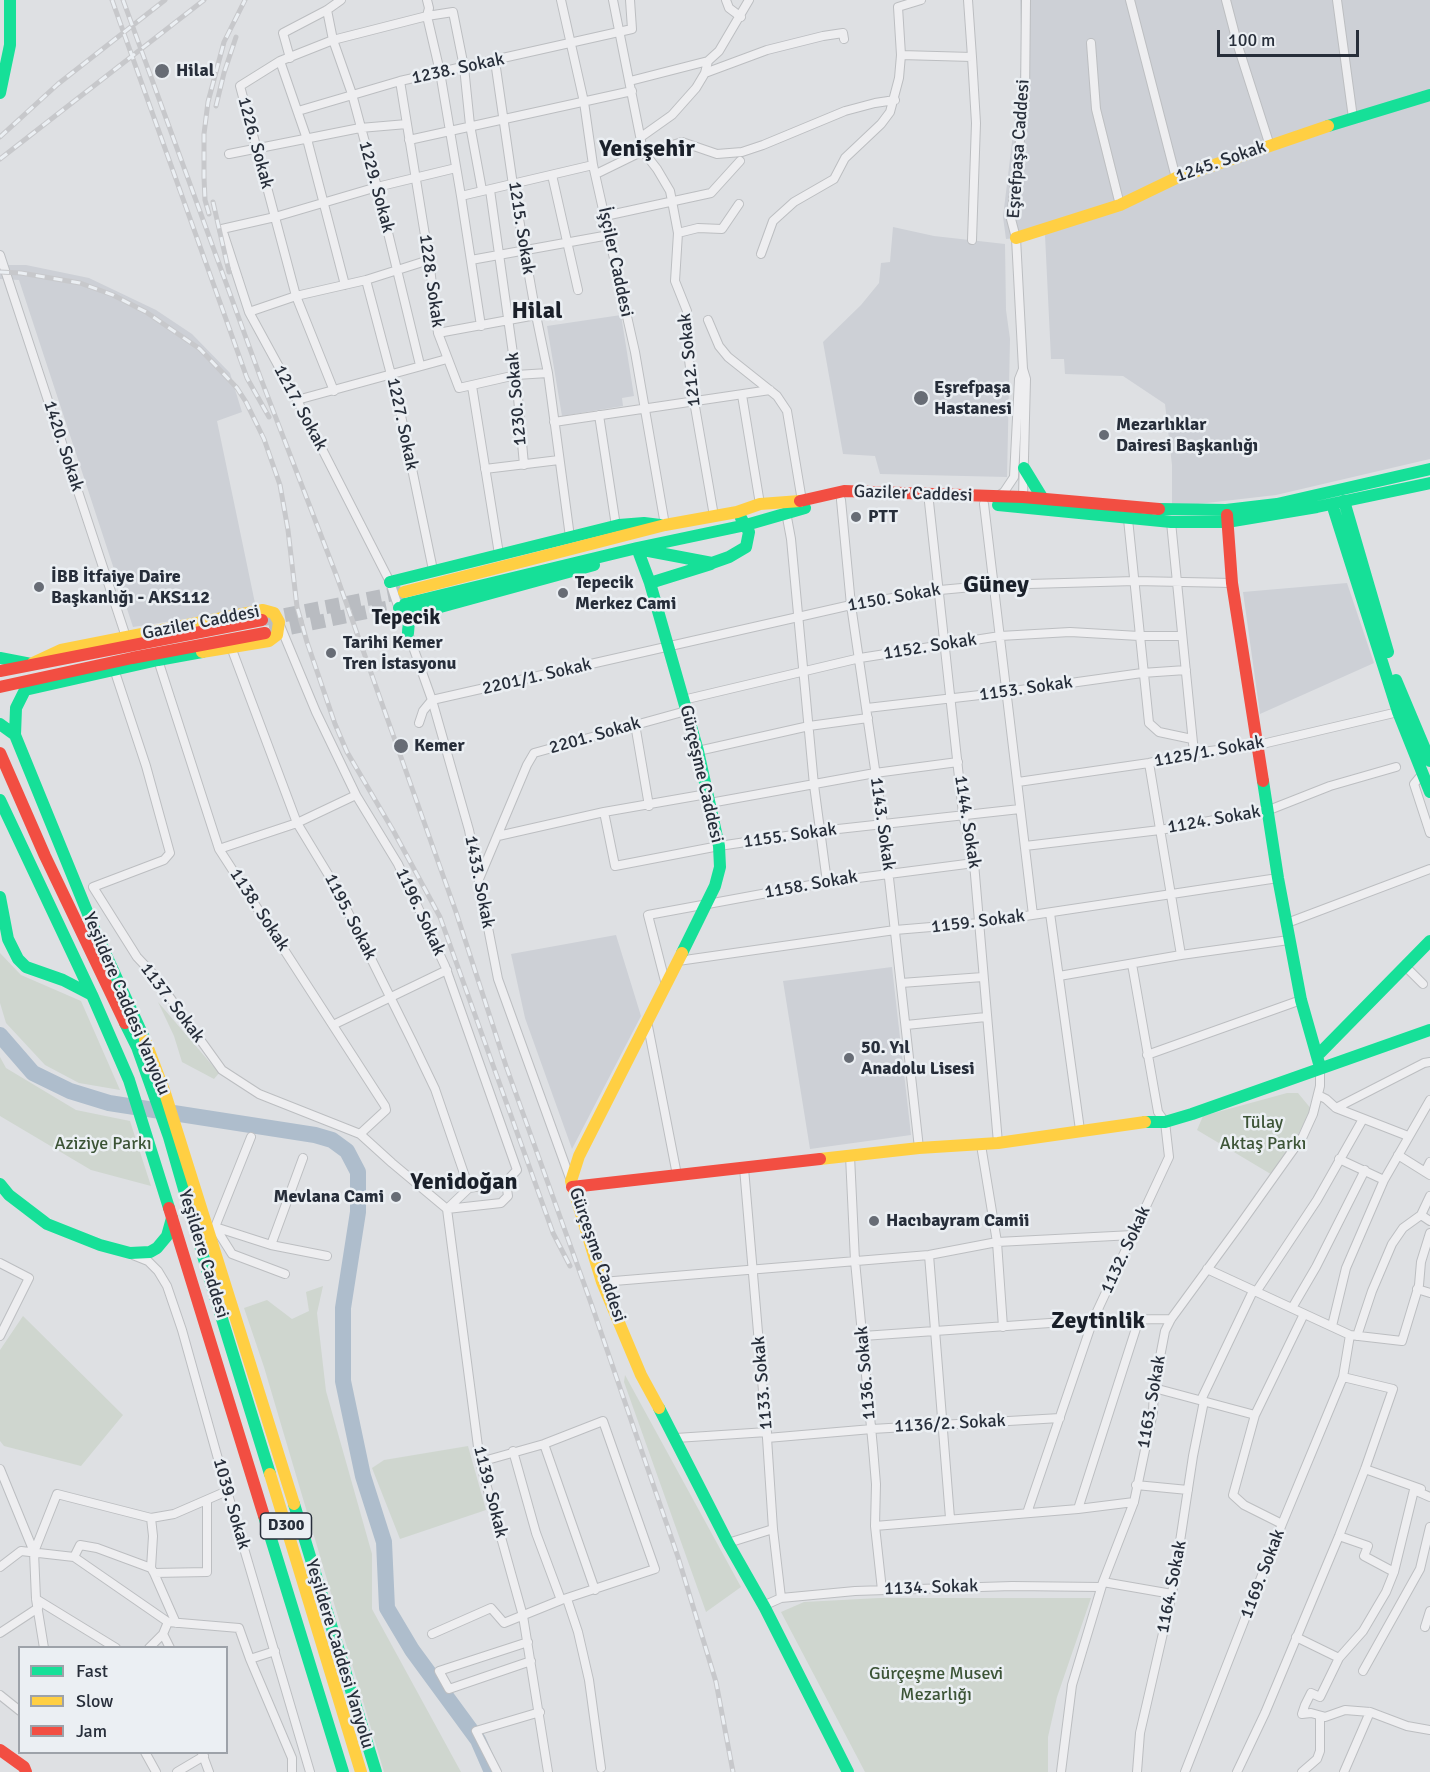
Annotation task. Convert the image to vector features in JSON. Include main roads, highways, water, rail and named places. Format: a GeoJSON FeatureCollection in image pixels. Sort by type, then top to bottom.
{"type":"FeatureCollection","features":[{"type":"Feature","properties":{"kind":"main road"},"geometry":{"type":"LineString","coordinates":[[0,93],[10,45],[10,0]]}},
{"type":"Feature","properties":{"kind":"main road","name":"1245. Sokak"},"geometry":{"type":"LineString","coordinates":[[1016,238],[1120,205],[1176,178],[1353,118],[1430,95]]}},
{"type":"Feature","properties":{"kind":"main road"},"geometry":{"type":"LineString","coordinates":[[1024,468],[1043,499]]}},
{"type":"Feature","properties":{"kind":"main road","name":"Gaziler Caddesi"},"geometry":{"type":"LineString","coordinates":[[1335,498],[1427,469]]}},
{"type":"Feature","properties":{"kind":"main road","name":"Gaziler Caddesi"},"geometry":{"type":"LineString","coordinates":[[402,601],[746,525],[786,512],[841,500],[984,504],[1171,522],[1227,516],[1430,483]]}},
{"type":"Feature","properties":{"kind":"main road","name":"Gaziler Caddesi"},"geometry":{"type":"LineString","coordinates":[[402,601],[665,525],[737,512],[760,504],[802,501],[844,491],[1023,497],[1227,516]]}},
{"type":"Feature","properties":{"kind":"main road"},"geometry":{"type":"LineString","coordinates":[[1335,498],[1398,712],[1430,792]]}},
{"type":"Feature","properties":{"kind":"main road"},"geometry":{"type":"LineString","coordinates":[[1335,498],[1398,688],[1406,701],[1430,761]]}},
{"type":"Feature","properties":{"kind":"main road"},"geometry":{"type":"LineString","coordinates":[[650,583],[729,557],[746,547],[749,532],[737,512]]}},
{"type":"Feature","properties":{"kind":"main road"},"geometry":{"type":"LineString","coordinates":[[1227,516],[1232,583],[1278,878],[1301,1000],[1318,1062]]}},
{"type":"Feature","properties":{"kind":"main road"},"geometry":{"type":"LineString","coordinates":[[390,582],[616,526],[644,523],[665,525]]}},
{"type":"Feature","properties":{"kind":"main road"},"geometry":{"type":"LineString","coordinates":[[408,633],[409,621],[414,615],[422,612],[626,556],[637,548],[712,563]]}},
{"type":"Feature","properties":{"kind":"main road","name":"Gürçeşme Caddesi"},"geometry":{"type":"LineString","coordinates":[[637,548],[644,563],[698,751],[719,846],[720,867],[707,903],[579,1156],[571,1184],[602,1282],[641,1375],[676,1438],[728,1543],[764,1606],[848,1772]]}},
{"type":"Feature","properties":{"kind":"main road"},"geometry":{"type":"LineString","coordinates":[[402,601],[404,614],[422,612]]}},
{"type":"Feature","properties":{"kind":"main road","name":"Gaziler Caddesi"},"geometry":{"type":"LineString","coordinates":[[0,688],[25,690],[114,669],[231,647],[278,632],[279,622],[274,613],[263,610],[62,650],[31,664]]}},
{"type":"Feature","properties":{"kind":"main road","name":"Gaziler Caddesi"},"geometry":{"type":"LineString","coordinates":[[0,671],[262,620]]}},
{"type":"Feature","properties":{"kind":"main road","name":"Gaziler Caddesi"},"geometry":{"type":"LineString","coordinates":[[0,688],[132,658],[268,636]]}},
{"type":"Feature","properties":{"kind":"main road"},"geometry":{"type":"LineString","coordinates":[[4,658],[31,664]]}},
{"type":"Feature","properties":{"kind":"main road","name":"Yeşildere Caddesi Yanyolu"},"geometry":{"type":"LineString","coordinates":[[25,690],[16,708],[15,735],[95,931],[150,1052],[159,1095]]}},
{"type":"Feature","properties":{"kind":"main road"},"geometry":{"type":"LineString","coordinates":[[0,724],[15,735]]}},
{"type":"Feature","properties":{"kind":"main road","name":"Yeşildere Caddesi"},"geometry":{"type":"LineString","coordinates":[[0,753],[45,856],[159,1095],[175,1139],[210,1280],[361,1772]]}},
{"type":"Feature","properties":{"kind":"main road","name":"Yeşildere Caddesi"},"geometry":{"type":"LineString","coordinates":[[0,801],[92,995],[129,1080],[343,1772]]}},
{"type":"Feature","properties":{"kind":"main road"},"geometry":{"type":"LineString","coordinates":[[0,897],[8,939],[18,959],[26,967],[63,980],[92,995]]}},
{"type":"Feature","properties":{"kind":"main road"},"geometry":{"type":"LineString","coordinates":[[1318,1062],[1430,941]]}},
{"type":"Feature","properties":{"kind":"main road"},"geometry":{"type":"LineString","coordinates":[[571,1184],[677,1175],[919,1148],[981,1145],[1080,1130],[1155,1121],[1165,1122],[1192,1114],[1318,1062],[1430,1030]]}},
{"type":"Feature","properties":{"kind":"main road","name":"Yeşildere Caddesi Yanyolu"},"geometry":{"type":"LineString","coordinates":[[175,1139],[220,1266],[376,1772]]}},
{"type":"Feature","properties":{"kind":"main road"},"geometry":{"type":"LineString","coordinates":[[0,1184],[9,1195],[48,1224],[100,1245],[130,1254],[149,1257],[163,1242],[172,1218]]}},
{"type":"Feature","properties":{"kind":"main road"},"geometry":{"type":"LineString","coordinates":[[0,1750],[24,1767],[26,1772]]}},
{"type":"Feature","properties":{"kind":"waterway"},"geometry":{"type":"LineString","coordinates":[[0,1035],[33,1073],[70,1091],[109,1103],[315,1135],[332,1140],[347,1151],[358,1172],[358,1212],[343,1308],[343,1381],[363,1476],[384,1542],[387,1608],[412,1650],[478,1740],[492,1772]]}},
{"type":"Feature","properties":{"kind":"tunnel"},"geometry":{"type":"LineString","coordinates":[[264,619],[404,592]]}},
{"type":"Feature","properties":{"kind":"tunnel"},"geometry":{"type":"LineString","coordinates":[[270,632],[405,604]]}},
{"type":"Feature","properties":{"kind":"railway"},"geometry":{"type":"LineString","coordinates":[[112,0],[247,378],[269,417]]}},
{"type":"Feature","properties":{"kind":"railway"},"geometry":{"type":"LineString","coordinates":[[123,0],[261,379],[337,577],[456,912],[506,1066],[592,1306],[678,1557],[716,1682],[733,1772]]}},
{"type":"Feature","properties":{"kind":"railway"},"geometry":{"type":"LineString","coordinates":[[0,137],[58,84],[165,0]]}},
{"type":"Feature","properties":{"kind":"railway"},"geometry":{"type":"LineString","coordinates":[[0,159],[204,0]]}},
{"type":"Feature","properties":{"kind":"railway"},"geometry":{"type":"LineString","coordinates":[[209,214],[205,200],[204,177],[204,134],[208,102],[224,42],[245,0]]}},
{"type":"Feature","properties":{"kind":"railway"},"geometry":{"type":"LineString","coordinates":[[216,106],[236,37]]}},
{"type":"Feature","properties":{"kind":"railway"},"geometry":{"type":"LineString","coordinates":[[213,202],[229,272]]}},
{"type":"Feature","properties":{"kind":"railway"},"geometry":{"type":"LineString","coordinates":[[0,272],[21,273],[80,283],[113,295],[146,312],[200,349],[237,388],[246,402],[264,439],[280,485],[297,607],[335,724],[347,752],[440,917],[553,1233],[570,1266]]}},
{"type":"Feature","properties":{"kind":"place","name":"Hilal"},"geometry":{"type":"Point","coordinates":[162,71]}},
{"type":"Feature","properties":{"kind":"place","name":"Eşrefpaşa Hastanesi"},"geometry":{"type":"Point","coordinates":[921,398]}},
{"type":"Feature","properties":{"kind":"place","name":"Mezarlıklar Dairesi Başkanlığı"},"geometry":{"type":"Point","coordinates":[1104,435]}},
{"type":"Feature","properties":{"kind":"place","name":"PTT"},"geometry":{"type":"Point","coordinates":[856,517]}},
{"type":"Feature","properties":{"kind":"place","name":"İBB İtfaiye Daire Başkanlığı - AKS112"},"geometry":{"type":"Point","coordinates":[39,587]}},
{"type":"Feature","properties":{"kind":"place","name":"Tepecik Merkez Cami"},"geometry":{"type":"Point","coordinates":[563,593]}},
{"type":"Feature","properties":{"kind":"place","name":"Tarihi Kemer Tren İstasyonu"},"geometry":{"type":"Point","coordinates":[331,653]}},
{"type":"Feature","properties":{"kind":"place","name":"Kemer"},"geometry":{"type":"Point","coordinates":[401,746]}},
{"type":"Feature","properties":{"kind":"place","name":"50. Yıl Anadolu Lisesi"},"geometry":{"type":"Point","coordinates":[849,1058]}},
{"type":"Feature","properties":{"kind":"place","name":"Mevlana Cami"},"geometry":{"type":"Point","coordinates":[396,1197]}},
{"type":"Feature","properties":{"kind":"place","name":"Hacıbayram Camii"},"geometry":{"type":"Point","coordinates":[874,1221]}},
{"type":"Feature","properties":{"kind":"district","name":"Yenişehir"},"geometry":{"type":"Point","coordinates":[647,150]}},
{"type":"Feature","properties":{"kind":"district","name":"Hilal"},"geometry":{"type":"Point","coordinates":[537,312]}},
{"type":"Feature","properties":{"kind":"district","name":"Güney"},"geometry":{"type":"Point","coordinates":[996,586]}},
{"type":"Feature","properties":{"kind":"district","name":"Tepecik"},"geometry":{"type":"Point","coordinates":[406,618]}},
{"type":"Feature","properties":{"kind":"district","name":"Yenidoğan"},"geometry":{"type":"Point","coordinates":[464,1183]}},
{"type":"Feature","properties":{"kind":"district","name":"Zeytinlik"},"geometry":{"type":"Point","coordinates":[1098,1322]}},
{"type":"Feature","properties":{"kind":"park label","name":"Tülay Aktaş Parkı"},"geometry":{"type":"Point","coordinates":[1263,1133]}},
{"type":"Feature","properties":{"kind":"park label","name":"Aziziye Parkı"},"geometry":{"type":"Point","coordinates":[103,1144]}},
{"type":"Feature","properties":{"kind":"park label","name":"Gürçeşme Musevi Mezarlığı"},"geometry":{"type":"Point","coordinates":[936,1684]}}]}
